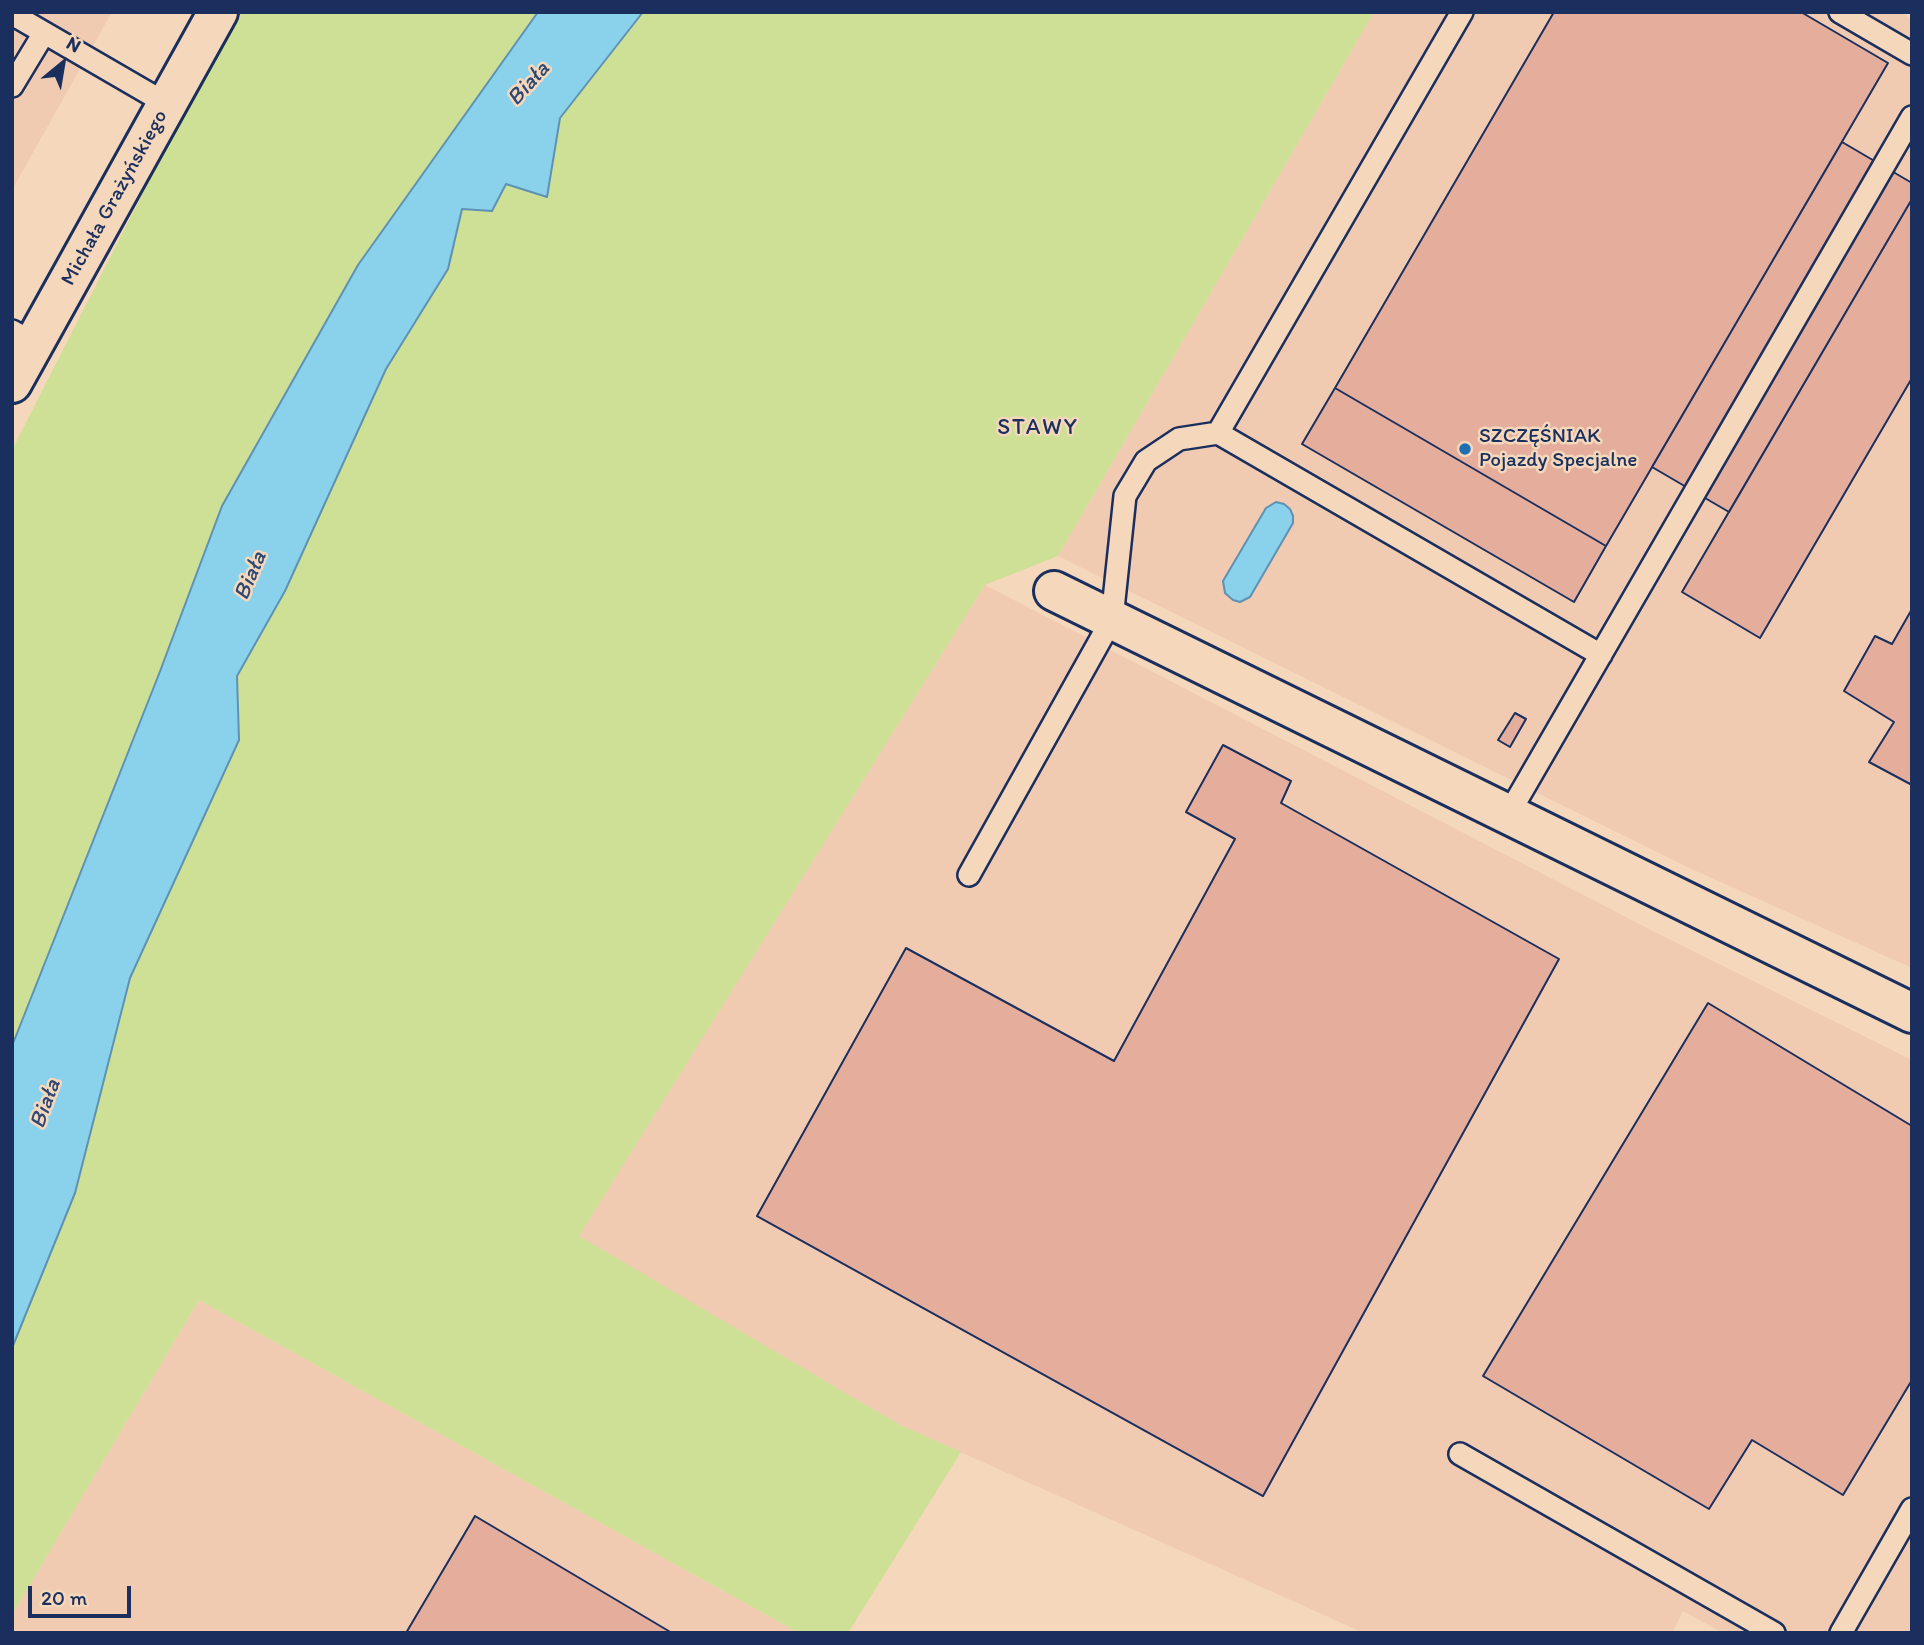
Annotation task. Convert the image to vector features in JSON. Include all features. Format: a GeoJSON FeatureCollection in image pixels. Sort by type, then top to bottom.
{"type":"FeatureCollection","features":[{"type":"Feature","properties":{"kind":"street","name":"Michała Grażyńskiego"},"geometry":{"type":"LineString","coordinates":[[12,383],[23,337],[167,104],[218,12]]}},
{"type":"Feature","properties":{"kind":"street"},"geometry":{"type":"LineString","coordinates":[[1054,591],[1912,1013]]}},
{"type":"Feature","properties":{"kind":"lane"},"geometry":{"type":"LineString","coordinates":[[1219,433],[1462,12]]}},
{"type":"Feature","properties":{"kind":"lane"},"geometry":{"type":"LineString","coordinates":[[1840,12],[1912,54]]}},
{"type":"Feature","properties":{"kind":"lane"},"geometry":{"type":"LineString","coordinates":[[12,14],[167,104]]}},
{"type":"Feature","properties":{"kind":"lane"},"geometry":{"type":"LineString","coordinates":[[12,86],[44,33]]}},
{"type":"Feature","properties":{"kind":"lane"},"geometry":{"type":"LineString","coordinates":[[1508,815],[1912,117]]}},
{"type":"Feature","properties":{"kind":"lane"},"geometry":{"type":"LineString","coordinates":[[969,875],[1112,619],[1125,496],[1146,461],[1179,439],[1219,433],[1601,654]]}},
{"type":"Feature","properties":{"kind":"lane"},"geometry":{"type":"LineString","coordinates":[[1460,1454],[1774,1633]]}},
{"type":"Feature","properties":{"kind":"lane"},"geometry":{"type":"LineString","coordinates":[[1841,1633],[1912,1509]]}},
{"type":"Feature","properties":{"kind":"shaded area"},"geometry":{"type":"Polygon","coordinates":[[[12,12],[112,12],[12,190],[12,12]]]}},
{"type":"Feature","properties":{"kind":"shaded area","name":"SZCZĘŚNIAK Pojazdy Specjalne"},"geometry":{"type":"Polygon","coordinates":[[[1374,12],[1900,12],[1912,19],[1912,968],[1687,867],[1058,556],[1374,12]]]}},
{"type":"Feature","properties":{"kind":"shaded area"},"geometry":{"type":"Polygon","coordinates":[[[985,585],[1653,931],[1912,1060],[1912,1633],[1723,1633],[1683,1611],[1672,1633],[1364,1633],[900,1425],[578,1237],[985,585]]]}},
{"type":"Feature","properties":{"kind":"shaded area"},"geometry":{"type":"Polygon","coordinates":[[[199,1300],[799,1633],[12,1633],[12,1615],[199,1300]]]}},
{"type":"Feature","properties":{"kind":"green space"},"geometry":{"type":"Polygon","coordinates":[[[239,12],[538,12],[358,265],[222,506],[159,674],[12,1046],[12,450],[176,128],[239,12]]]}},
{"type":"Feature","properties":{"kind":"green space"},"geometry":{"type":"Polygon","coordinates":[[[643,12],[1374,12],[1058,556],[985,585],[579,1236],[900,1425],[961,1452],[848,1633],[799,1633],[199,1300],[12,1615],[12,1348],[75,1193],[130,978],[239,740],[237,676],[285,591],[386,369],[448,269],[462,208],[505,184],[547,197],[560,118],[643,12]]]}},
{"type":"Feature","properties":{"kind":"water","name":"Biała"},"geometry":{"type":"Polygon","coordinates":[[[538,12],[643,12],[560,118],[547,197],[506,184],[492,211],[462,209],[448,269],[386,369],[285,591],[237,676],[239,740],[130,978],[75,1193],[12,1348],[12,1046],[159,674],[222,506],[358,265],[538,12]]]}},
{"type":"Feature","properties":{"kind":"water"},"geometry":{"type":"Polygon","coordinates":[[[1276,502],[1290,509],[1293,523],[1250,597],[1240,602],[1233,600],[1225,593],[1223,581],[1266,508],[1276,502]]]}},
{"type":"Feature","properties":{"kind":"building"},"geometry":{"type":"Polygon","coordinates":[[[1554,12],[1801,12],[1888,63],[1606,546],[1335,388],[1554,12]]]}},
{"type":"Feature","properties":{"kind":"building"},"geometry":{"type":"Polygon","coordinates":[[[1842,142],[1912,183],[1912,199],[1729,512],[1652,467],[1842,142]]]}},
{"type":"Feature","properties":{"kind":"building"},"geometry":{"type":"Polygon","coordinates":[[[1912,199],[1912,378],[1760,638],[1682,592],[1912,199]]]}},
{"type":"Feature","properties":{"kind":"building"},"geometry":{"type":"Polygon","coordinates":[[[1335,388],[1606,546],[1574,602],[1302,444],[1335,388]]]}},
{"type":"Feature","properties":{"kind":"building"},"geometry":{"type":"Polygon","coordinates":[[[1912,609],[1912,785],[1869,762],[1894,722],[1844,691],[1875,636],[1892,644],[1912,609]]]}},
{"type":"Feature","properties":{"kind":"building"},"geometry":{"type":"Polygon","coordinates":[[[1515,713],[1526,719],[1510,747],[1498,740],[1515,713]]]}},
{"type":"Feature","properties":{"kind":"building"},"geometry":{"type":"Polygon","coordinates":[[[1223,745],[1291,781],[1281,803],[1559,959],[1263,1496],[757,1216],[906,948],[1114,1061],[1235,839],[1186,812],[1223,745]]]}},
{"type":"Feature","properties":{"kind":"building"},"geometry":{"type":"Polygon","coordinates":[[[1708,1003],[1912,1126],[1912,1380],[1843,1495],[1752,1440],[1709,1509],[1483,1376],[1708,1003]]]}},
{"type":"Feature","properties":{"kind":"building"},"geometry":{"type":"Polygon","coordinates":[[[475,1516],[672,1633],[406,1633],[475,1516]]]}},
{"type":"Feature","properties":{"kind":"place","name":"SZCZĘŚNIAK Pojazdy Specjalne"},"geometry":{"type":"Point","coordinates":[1465,449]}},
{"type":"Feature","properties":{"kind":"district","name":"STAWY"},"geometry":{"type":"Point","coordinates":[1038,428]}}]}
